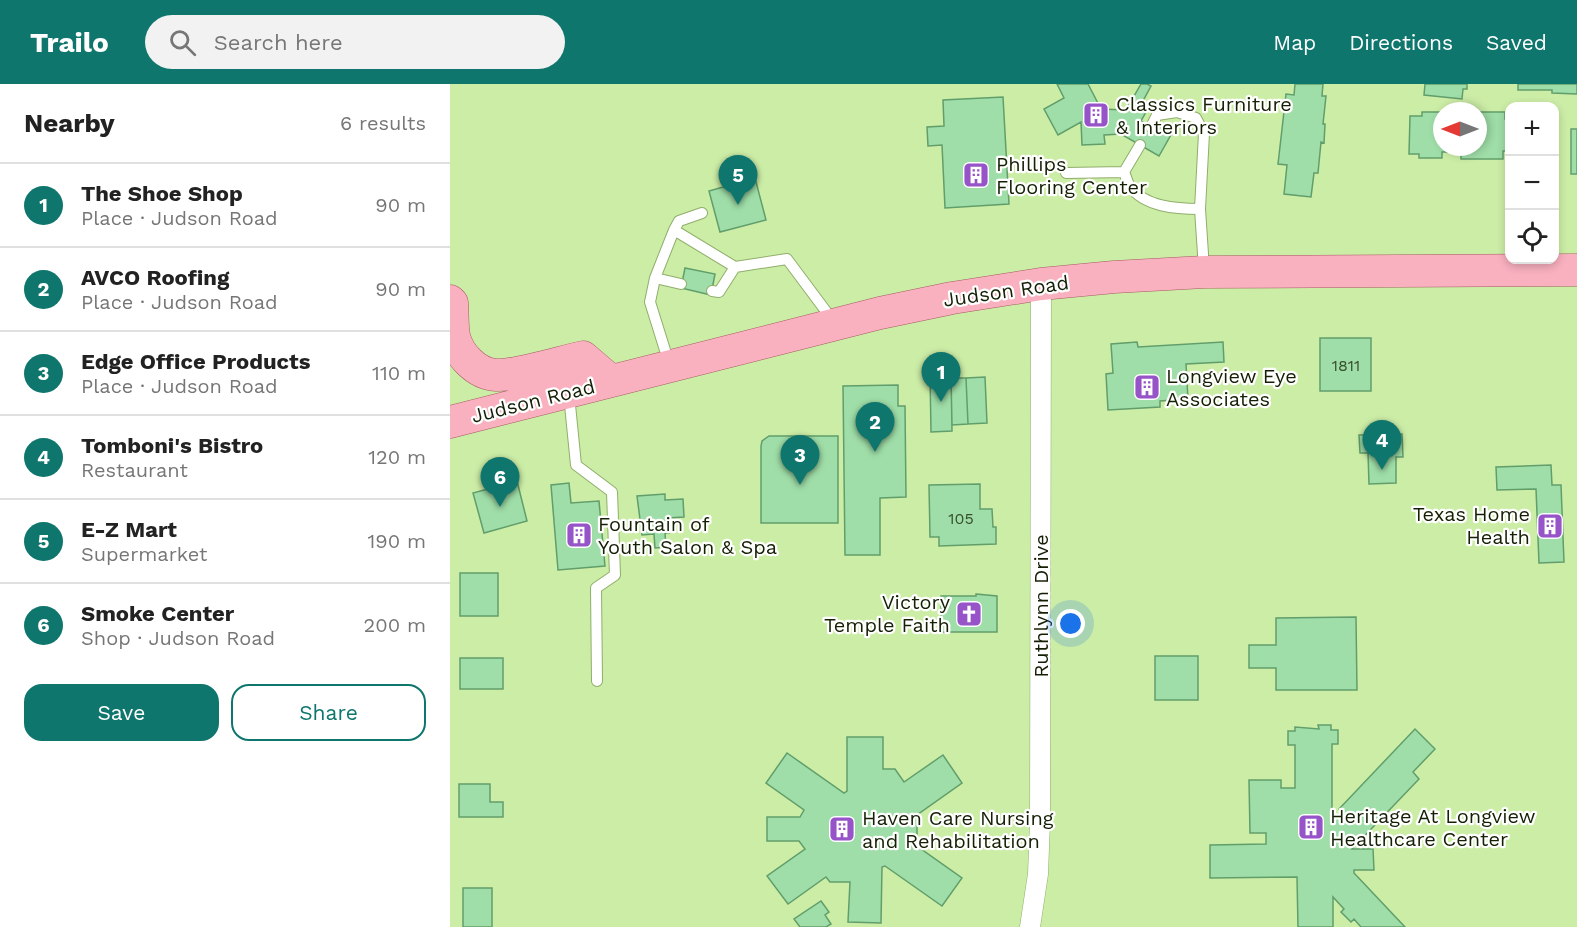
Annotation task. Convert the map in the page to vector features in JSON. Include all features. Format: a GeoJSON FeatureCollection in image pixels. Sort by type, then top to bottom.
{"type":"FeatureCollection","features":[{"type":"Feature","properties":{"kind":"main road","name":"Judson Road"},"geometry":{"type":"LineString","coordinates":[[450,422],[835,323],[952,298],[1041,284],[1204,272],[1577,270]]}},
{"type":"Feature","properties":{"kind":"main road"},"geometry":{"type":"LineString","coordinates":[[450,301],[454,336],[460,352],[475,367],[494,375],[508,374],[583,357],[611,381]]}},
{"type":"Feature","properties":{"kind":"street","name":"Ruthlynn Drive"},"geometry":{"type":"LineString","coordinates":[[1030,927],[1040,841],[1041,284]]}},
{"type":"Feature","properties":{"kind":"lane"},"geometry":{"type":"LineString","coordinates":[[1151,127],[1157,115],[1177,112],[1196,118],[1204,133],[1200,209],[1204,272]]}},
{"type":"Feature","properties":{"kind":"lane"},"geometry":{"type":"LineString","coordinates":[[1140,145],[1125,172],[1130,186],[1140,195],[1169,208],[1200,209]]}},
{"type":"Feature","properties":{"kind":"lane"},"geometry":{"type":"LineString","coordinates":[[1066,173],[1125,172]]}},
{"type":"Feature","properties":{"kind":"lane"},"geometry":{"type":"LineString","coordinates":[[670,366],[650,302],[655,278],[679,221],[702,213]]}},
{"type":"Feature","properties":{"kind":"lane"},"geometry":{"type":"LineString","coordinates":[[674,230],[735,267],[788,260],[835,323]]}},
{"type":"Feature","properties":{"kind":"lane"},"geometry":{"type":"LineString","coordinates":[[712,291],[719,292],[735,267]]}},
{"type":"Feature","properties":{"kind":"lane"},"geometry":{"type":"LineString","coordinates":[[655,278],[681,284]]}},
{"type":"Feature","properties":{"kind":"lane"},"geometry":{"type":"LineString","coordinates":[[569,392],[576,465],[612,492],[615,575],[596,588],[597,681]]}},
{"type":"Feature","properties":{"kind":"building","name":"Classics Furniture & Interiors"},"geometry":{"type":"Polygon","coordinates":[[[1057,84],[1088,84],[1101,109],[1126,110],[1141,84],[1147,84],[1151,86],[1143,101],[1150,105],[1141,121],[1156,130],[1159,126],[1172,133],[1159,156],[1121,134],[1104,135],[1105,144],[1082,145],[1081,122],[1058,135],[1044,109],[1064,98],[1057,84]]]}},
{"type":"Feature","properties":{"kind":"building"},"geometry":{"type":"Polygon","coordinates":[[[1295,84],[1323,84],[1322,96],[1326,96],[1323,124],[1325,124],[1324,143],[1321,142],[1318,173],[1314,173],[1311,197],[1284,194],[1287,165],[1278,164],[1286,94],[1294,95],[1295,84]]]}},
{"type":"Feature","properties":{"kind":"building"},"geometry":{"type":"Polygon","coordinates":[[[1425,84],[1467,84],[1467,89],[1463,89],[1462,99],[1424,95],[1425,84]]]}},
{"type":"Feature","properties":{"kind":"building"},"geometry":{"type":"Polygon","coordinates":[[[1518,84],[1577,84],[1577,94],[1552,93],[1552,90],[1518,90],[1518,84]]]}},
{"type":"Feature","properties":{"kind":"building","name":"Phillips Flooring Center"},"geometry":{"type":"Polygon","coordinates":[[[1003,97],[1009,204],[945,208],[942,145],[928,146],[927,127],[944,126],[943,100],[1003,97]]]}},
{"type":"Feature","properties":{"kind":"building"},"geometry":{"type":"Polygon","coordinates":[[[1422,112],[1433,112],[1433,156],[1442,156],[1442,158],[1419,158],[1419,154],[1409,154],[1410,116],[1422,116],[1422,112]]]}},
{"type":"Feature","properties":{"kind":"building"},"geometry":{"type":"Polygon","coordinates":[[[1487,112],[1505,112],[1503,159],[1461,159],[1461,156],[1487,156],[1487,112]]]}},
{"type":"Feature","properties":{"kind":"building"},"geometry":{"type":"Polygon","coordinates":[[[1571,129],[1577,129],[1577,174],[1571,174],[1571,129]]]}},
{"type":"Feature","properties":{"kind":"building"},"geometry":{"type":"Polygon","coordinates":[[[755,178],[766,220],[720,232],[709,191],[755,178]]]}},
{"type":"Feature","properties":{"kind":"building"},"geometry":{"type":"Polygon","coordinates":[[[685,268],[715,274],[711,295],[681,288],[685,268]]]}},
{"type":"Feature","properties":{"kind":"building"},"geometry":{"type":"Polygon","coordinates":[[[1320,338],[1371,338],[1371,391],[1320,391],[1320,338]]]}},
{"type":"Feature","properties":{"kind":"building","name":"Longview Eye Associates"},"geometry":{"type":"Polygon","coordinates":[[[1137,342],[1138,347],[1223,342],[1224,362],[1186,364],[1188,399],[1160,401],[1160,407],[1108,410],[1106,374],[1113,373],[1111,344],[1137,342]]]}},
{"type":"Feature","properties":{"kind":"building"},"geometry":{"type":"Polygon","coordinates":[[[930,373],[951,373],[952,431],[931,432],[930,373]]]}},
{"type":"Feature","properties":{"kind":"building"},"geometry":{"type":"Polygon","coordinates":[[[985,377],[987,423],[968,424],[966,378],[985,377]]]}},
{"type":"Feature","properties":{"kind":"building"},"geometry":{"type":"Polygon","coordinates":[[[951,378],[966,378],[968,424],[952,425],[951,378]]]}},
{"type":"Feature","properties":{"kind":"building"},"geometry":{"type":"Polygon","coordinates":[[[898,385],[898,406],[905,406],[906,497],[880,498],[880,555],[845,555],[843,386],[898,385]]]}},
{"type":"Feature","properties":{"kind":"building"},"geometry":{"type":"Polygon","coordinates":[[[1402,434],[1403,457],[1396,457],[1396,483],[1369,484],[1368,453],[1360,453],[1359,435],[1402,434]]]}},
{"type":"Feature","properties":{"kind":"building"},"geometry":{"type":"Polygon","coordinates":[[[769,436],[838,436],[838,523],[761,523],[761,446],[762,441],[769,436]]]}},
{"type":"Feature","properties":{"kind":"building","name":"Texas Home Health"},"geometry":{"type":"Polygon","coordinates":[[[1551,465],[1552,485],[1561,485],[1564,562],[1539,563],[1536,489],[1497,490],[1496,467],[1551,465]]]}},
{"type":"Feature","properties":{"kind":"building"},"geometry":{"type":"Polygon","coordinates":[[[517,481],[527,521],[484,533],[473,493],[517,481]]]}},
{"type":"Feature","properties":{"kind":"building","name":"Fountain of Youth Salon & Spa"},"geometry":{"type":"Polygon","coordinates":[[[569,483],[571,503],[599,501],[605,566],[558,570],[551,485],[569,483]]]}},
{"type":"Feature","properties":{"kind":"building"},"geometry":{"type":"Polygon","coordinates":[[[980,484],[980,509],[992,509],[993,527],[996,527],[996,544],[939,546],[939,537],[930,537],[929,485],[980,484]]]}},
{"type":"Feature","properties":{"kind":"building"},"geometry":{"type":"Polygon","coordinates":[[[665,494],[665,500],[683,499],[684,517],[668,518],[669,533],[665,533],[666,547],[655,548],[654,534],[642,535],[637,496],[665,494]]]}},
{"type":"Feature","properties":{"kind":"building"},"geometry":{"type":"Polygon","coordinates":[[[460,573],[498,573],[498,616],[460,616],[460,573]]]}},
{"type":"Feature","properties":{"kind":"building","name":"Victory Temple Faith"},"geometry":{"type":"Polygon","coordinates":[[[976,594],[997,596],[997,632],[941,632],[941,596],[976,596],[976,594]]]}},
{"type":"Feature","properties":{"kind":"building"},"geometry":{"type":"Polygon","coordinates":[[[1356,617],[1357,690],[1276,690],[1276,668],[1249,668],[1249,645],[1276,645],[1276,618],[1356,617]]]}},
{"type":"Feature","properties":{"kind":"building"},"geometry":{"type":"Polygon","coordinates":[[[1155,656],[1198,656],[1198,700],[1155,700],[1155,656]]]}},
{"type":"Feature","properties":{"kind":"building"},"geometry":{"type":"Polygon","coordinates":[[[460,658],[503,658],[503,689],[460,689],[460,658]]]}},
{"type":"Feature","properties":{"kind":"building","name":"Heritage At Longview Healthcare Center"},"geometry":{"type":"Polygon","coordinates":[[[1318,725],[1331,725],[1331,730],[1338,730],[1338,744],[1332,744],[1332,821],[1341,812],[1339,809],[1415,729],[1435,749],[1413,772],[1419,779],[1352,849],[1373,849],[1374,870],[1354,870],[1354,873],[1405,927],[1361,927],[1354,919],[1351,922],[1341,912],[1344,909],[1333,897],[1333,927],[1298,927],[1297,877],[1210,878],[1210,845],[1266,844],[1266,833],[1250,833],[1249,780],[1281,780],[1281,788],[1295,788],[1295,745],[1288,745],[1288,731],[1295,731],[1295,727],[1319,729],[1318,725]]]}},
{"type":"Feature","properties":{"kind":"building","name":"Haven Care Nursing and Rehabilitation"},"geometry":{"type":"Polygon","coordinates":[[[847,737],[883,737],[883,769],[895,769],[904,782],[943,755],[962,783],[917,815],[917,846],[962,878],[942,906],[885,866],[882,867],[881,923],[848,922],[850,882],[830,882],[826,877],[788,904],[767,876],[805,849],[799,841],[767,841],[767,817],[800,817],[804,810],[766,783],[787,753],[844,793],[847,791],[847,737]]]}},
{"type":"Feature","properties":{"kind":"building"},"geometry":{"type":"Polygon","coordinates":[[[459,784],[490,784],[490,802],[503,802],[503,817],[459,817],[459,784]]]}},
{"type":"Feature","properties":{"kind":"building"},"geometry":{"type":"Polygon","coordinates":[[[463,888],[492,888],[492,927],[463,927],[463,888]]]}},
{"type":"Feature","properties":{"kind":"building"},"geometry":{"type":"Polygon","coordinates":[[[821,901],[829,912],[825,915],[831,924],[826,927],[800,927],[794,919],[821,901]]]}},
{"type":"Feature","properties":{"kind":"place","name":"Classics Furniture & Interiors"},"geometry":{"type":"Point","coordinates":[1096,115]}},
{"type":"Feature","properties":{"kind":"place","name":"Phillips Flooring Center"},"geometry":{"type":"Point","coordinates":[976,175]}},
{"type":"Feature","properties":{"kind":"place","name":"E-Z Mart"},"geometry":{"type":"Point","coordinates":[738,205]}},
{"type":"Feature","properties":{"kind":"place","name":"Longview Eye Associates"},"geometry":{"type":"Point","coordinates":[1147,387]}},
{"type":"Feature","properties":{"kind":"place","name":"The Shoe Shop"},"geometry":{"type":"Point","coordinates":[941,402]}},
{"type":"Feature","properties":{"kind":"place","name":"AVCO Roofing"},"geometry":{"type":"Point","coordinates":[875,452]}},
{"type":"Feature","properties":{"kind":"place","name":"Tomboni's Bistro"},"geometry":{"type":"Point","coordinates":[1382,470]}},
{"type":"Feature","properties":{"kind":"place","name":"Edge Office Products"},"geometry":{"type":"Point","coordinates":[800,485]}},
{"type":"Feature","properties":{"kind":"place","name":"Smoke Center"},"geometry":{"type":"Point","coordinates":[500,507]}},
{"type":"Feature","properties":{"kind":"place","name":"Texas Home Health"},"geometry":{"type":"Point","coordinates":[1550,526]}},
{"type":"Feature","properties":{"kind":"place","name":"Fountain of Youth Salon & Spa"},"geometry":{"type":"Point","coordinates":[579,535]}},
{"type":"Feature","properties":{"kind":"place","name":"Victory Temple Faith"},"geometry":{"type":"Point","coordinates":[969,614]}},
{"type":"Feature","properties":{"kind":"place","name":"Heritage At Longview Healthcare Center"},"geometry":{"type":"Point","coordinates":[1311,827]}},
{"type":"Feature","properties":{"kind":"place","name":"Haven Care Nursing and Rehabilitation"},"geometry":{"type":"Point","coordinates":[842,829]}}]}
